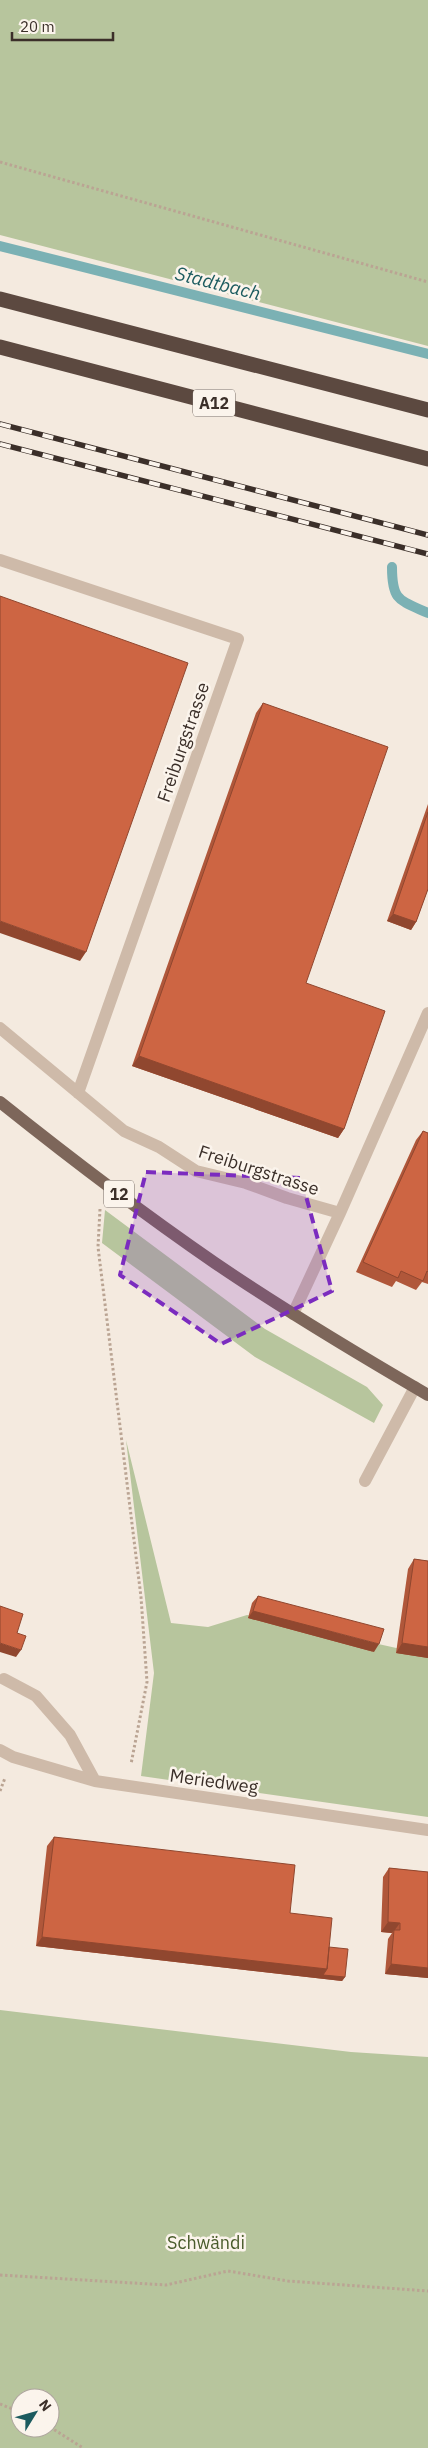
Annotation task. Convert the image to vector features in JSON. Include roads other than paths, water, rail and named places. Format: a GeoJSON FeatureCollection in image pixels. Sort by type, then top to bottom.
{"type":"FeatureCollection","features":[{"type":"Feature","properties":{"kind":"highway"},"geometry":{"type":"LineString","coordinates":[[0,298],[428,410]]}},
{"type":"Feature","properties":{"kind":"highway","name":"A12"},"geometry":{"type":"LineString","coordinates":[[0,348],[428,458]]}},
{"type":"Feature","properties":{"kind":"main road","name":"12"},"geometry":{"type":"LineString","coordinates":[[0,1102],[102,1181],[217,1264],[292,1314],[428,1395]]}},
{"type":"Feature","properties":{"kind":"street","name":"Freiburgstrasse"},"geometry":{"type":"LineString","coordinates":[[0,560],[238,639],[78,1093]]}},
{"type":"Feature","properties":{"kind":"street"},"geometry":{"type":"LineString","coordinates":[[292,1314],[340,1213],[428,1013]]}},
{"type":"Feature","properties":{"kind":"street","name":"Freiburgstrasse"},"geometry":{"type":"LineString","coordinates":[[0,1028],[124,1131],[158,1147],[196,1171],[246,1183],[287,1198],[340,1213]]}},
{"type":"Feature","properties":{"kind":"street"},"geometry":{"type":"LineString","coordinates":[[366,1481],[415,1387]]}},
{"type":"Feature","properties":{"kind":"street"},"geometry":{"type":"LineString","coordinates":[[4,1679],[36,1696],[70,1734],[95,1781]]}},
{"type":"Feature","properties":{"kind":"street","name":"Meriedweg"},"geometry":{"type":"LineString","coordinates":[[0,1750],[13,1757],[95,1781],[428,1830]]}},
{"type":"Feature","properties":{"kind":"waterway","name":"Stadtbach"},"geometry":{"type":"LineString","coordinates":[[0,246],[428,354]]}},
{"type":"Feature","properties":{"kind":"waterway","name":"Stadtbach"},"geometry":{"type":"LineString","coordinates":[[392,567],[394,587],[399,598],[428,613]]}},
{"type":"Feature","properties":{"kind":"railway"},"geometry":{"type":"LineString","coordinates":[[0,424],[428,535]]}},
{"type":"Feature","properties":{"kind":"railway"},"geometry":{"type":"LineString","coordinates":[[0,444],[428,554]]}},
{"type":"Feature","properties":{"kind":"park label","name":"Schwändi"},"geometry":{"type":"Point","coordinates":[206,2242]}}]}
